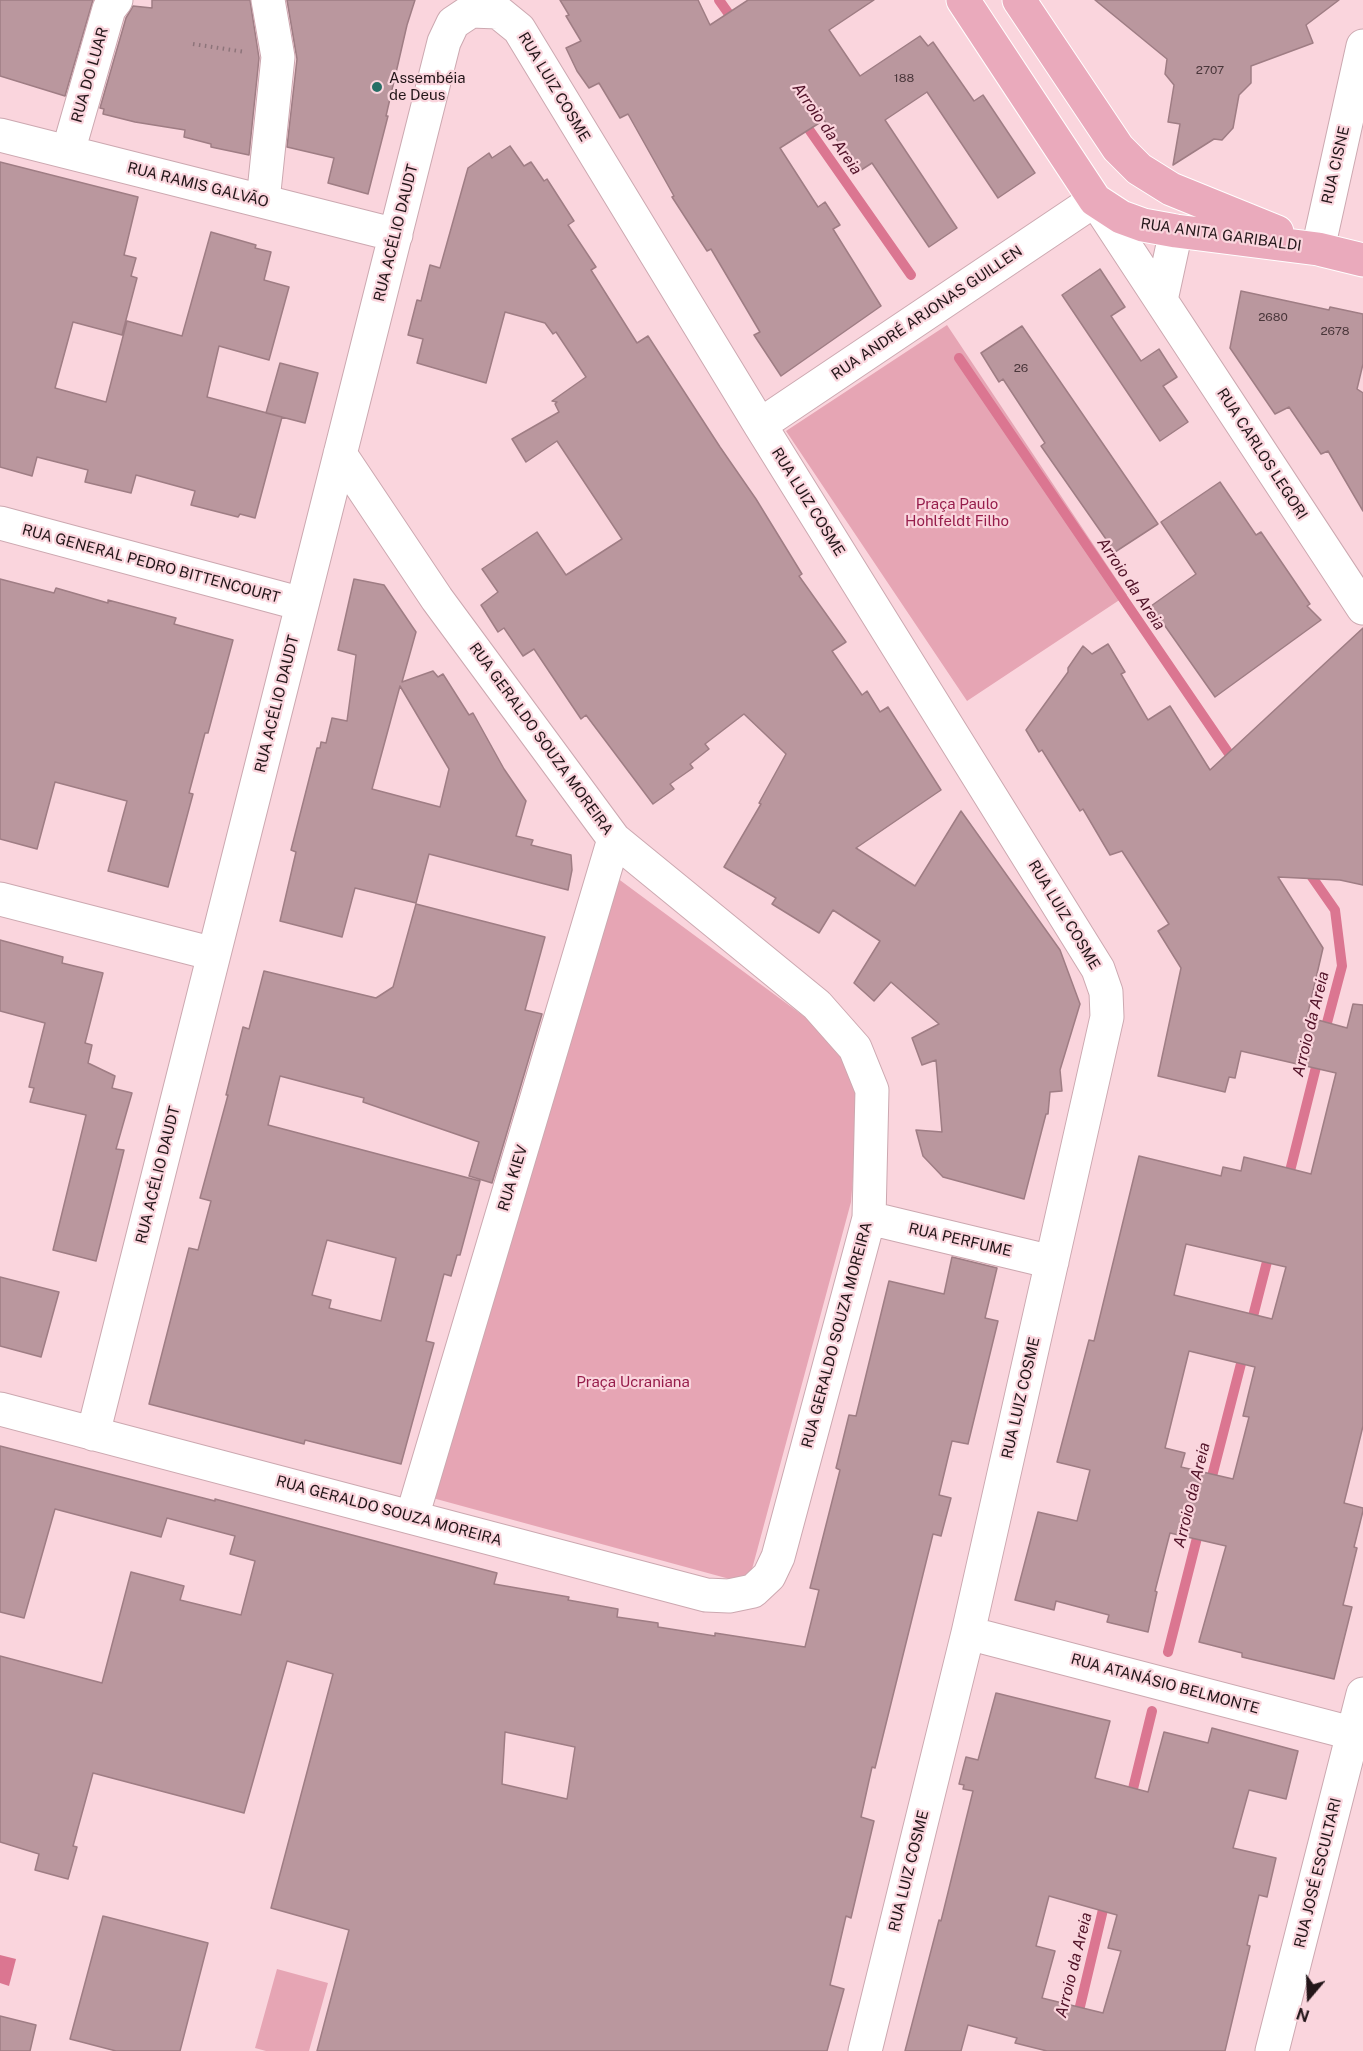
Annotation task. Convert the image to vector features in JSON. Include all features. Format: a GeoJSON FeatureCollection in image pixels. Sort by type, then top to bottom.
{"type":"FeatureCollection","features":[{"type":"Feature","properties":{"kind":"main road","name":"RUA CARLOS LEGORI"},"geometry":{"type":"LineString","coordinates":[[963,0],[1095,200]]}},
{"type":"Feature","properties":{"kind":"main road"},"geometry":{"type":"LineString","coordinates":[[1019,0],[1118,148],[1139,169],[1171,189]]}},
{"type":"Feature","properties":{"kind":"main road"},"geometry":{"type":"LineString","coordinates":[[1095,200],[1171,189]]}},
{"type":"Feature","properties":{"kind":"main road","name":"RUA ANITA GARIBALDI"},"geometry":{"type":"LineString","coordinates":[[1171,189],[1318,249]]}},
{"type":"Feature","properties":{"kind":"main road","name":"RUA ANITA GARIBALDI"},"geometry":{"type":"LineString","coordinates":[[1095,200],[1120,217],[1143,225],[1318,249],[1363,260]]}},
{"type":"Feature","properties":{"kind":"street","name":"RUA DO LUAR"},"geometry":{"type":"LineString","coordinates":[[68,152],[109,9],[116,0]]}},
{"type":"Feature","properties":{"kind":"street"},"geometry":{"type":"LineString","coordinates":[[263,201],[278,57],[268,0]]}},
{"type":"Feature","properties":{"kind":"street","name":"RUA ACÉLIO DAUDT"},"geometry":{"type":"LineString","coordinates":[[93,1434],[444,42],[453,23],[471,11],[498,12]]}},
{"type":"Feature","properties":{"kind":"street","name":"RUA LUIZ COSME"},"geometry":{"type":"LineString","coordinates":[[498,12],[519,29],[760,425],[1098,969],[1106,993],[1107,1017],[968,1633],[865,2051]]}},
{"type":"Feature","properties":{"kind":"street","name":"RUA CISNE"},"geometry":{"type":"LineString","coordinates":[[1318,249],[1363,46]]}},
{"type":"Feature","properties":{"kind":"street","name":"RUA RAMIS GALVÃO"},"geometry":{"type":"LineString","coordinates":[[0,135],[396,235]]}},
{"type":"Feature","properties":{"kind":"street","name":"RUA CARLOS LEGORI"},"geometry":{"type":"LineString","coordinates":[[1095,200],[1363,608]]}},
{"type":"Feature","properties":{"kind":"street","name":"RUA ANDRÉ ARJONAS GUILLEN"},"geometry":{"type":"LineString","coordinates":[[760,425],[1095,200]]}},
{"type":"Feature","properties":{"kind":"street"},"geometry":{"type":"LineString","coordinates":[[1161,300],[1176,231]]}},
{"type":"Feature","properties":{"kind":"street","name":"RUA GERALDO SOUZA MOREIRA"},"geometry":{"type":"LineString","coordinates":[[0,1409],[706,1595],[729,1596],[753,1591],[769,1576],[778,1557],[869,1218],[872,1090],[855,1048],[817,1005],[614,839],[437,599],[340,454]]}},
{"type":"Feature","properties":{"kind":"street","name":"RUA GENERAL PEDRO BITTENCOURT"},"geometry":{"type":"LineString","coordinates":[[0,523],[302,604]]}},
{"type":"Feature","properties":{"kind":"street","name":"RUA KIEV"},"geometry":{"type":"LineString","coordinates":[[412,1517],[614,839]]}},
{"type":"Feature","properties":{"kind":"street"},"geometry":{"type":"LineString","coordinates":[[0,898],[214,954]]}},
{"type":"Feature","properties":{"kind":"street","name":"RUA PERFUME"},"geometry":{"type":"LineString","coordinates":[[869,1218],[1052,1262]]}},
{"type":"Feature","properties":{"kind":"street","name":"RUA ATANÁSIO BELMONTE"},"geometry":{"type":"LineString","coordinates":[[968,1633],[1358,1735]]}},
{"type":"Feature","properties":{"kind":"street","name":"RUA JOSÉ ESCULTARI"},"geometry":{"type":"LineString","coordinates":[[1272,2051],[1358,1735],[1363,1694]]}},
{"type":"Feature","properties":{"kind":"path"},"geometry":{"type":"LineString","coordinates":[[193,44],[278,57]]}},
{"type":"Feature","properties":{"kind":"green space","name":"Praça Paulo Hohlfeldt Filho"},"geometry":{"type":"Polygon","coordinates":[[[947,325],[1127,595],[967,701],[786,431],[947,325]]]}},
{"type":"Feature","properties":{"kind":"green space","name":"Praça Ucraniana"},"geometry":{"type":"Polygon","coordinates":[[[609,872],[817,1026],[849,1063],[860,1091],[851,1202],[748,1584],[429,1497],[609,872]]]}},
{"type":"Feature","properties":{"kind":"green space"},"geometry":{"type":"Polygon","coordinates":[[[277,1969],[328,1983],[309,2051],[266,2051],[255,2048],[277,1969]]]}},
{"type":"Feature","properties":{"kind":"shaded area"},"geometry":{"type":"Polygon","coordinates":[[[0,1955],[16,1959],[9,1986],[0,1983],[0,1955]]]}},
{"type":"Feature","properties":{"kind":"building"},"geometry":{"type":"Polygon","coordinates":[[[0,0],[93,0],[65,96],[0,76],[0,0]]]}},
{"type":"Feature","properties":{"kind":"building"},"geometry":{"type":"Polygon","coordinates":[[[152,0],[250,0],[259,58],[249,155],[211,147],[211,144],[184,137],[185,130],[103,114],[104,109],[100,108],[126,18],[133,6],[152,8],[152,0]]]}},
{"type":"Feature","properties":{"kind":"building"},"geometry":{"type":"Polygon","coordinates":[[[287,0],[415,0],[407,25],[386,116],[388,116],[368,194],[328,183],[334,158],[287,147],[297,59],[287,0]]]}},
{"type":"Feature","properties":{"kind":"building"},"geometry":{"type":"Polygon","coordinates":[[[560,0],[698,0],[710,25],[748,0],[874,0],[829,30],[860,76],[920,36],[928,46],[933,42],[974,101],[983,95],[1035,173],[998,198],[927,92],[885,120],[957,228],[929,247],[872,163],[858,172],[824,120],[780,148],[818,207],[825,202],[840,225],[833,229],[881,306],[781,376],[754,335],[760,332],[711,249],[707,251],[672,197],[674,196],[628,114],[620,118],[599,83],[589,88],[577,71],[566,48],[581,41],[566,16],[569,15],[560,0]]]}},
{"type":"Feature","properties":{"kind":"building"},"geometry":{"type":"Polygon","coordinates":[[[1095,0],[1339,0],[1306,25],[1313,43],[1251,66],[1251,83],[1239,95],[1233,128],[1222,140],[1214,139],[1173,165],[1180,124],[1168,122],[1174,85],[1165,74],[1167,59],[1095,0]]]}},
{"type":"Feature","properties":{"kind":"building"},"geometry":{"type":"Polygon","coordinates":[[[510,146],[524,166],[531,162],[544,181],[547,179],[574,221],[568,225],[596,267],[591,270],[637,343],[648,336],[756,499],[802,574],[799,576],[846,642],[832,651],[862,695],[867,691],[880,712],[888,707],[941,790],[856,848],[915,886],[961,811],[1060,950],[1080,1004],[1060,1070],[1062,1091],[1050,1092],[1048,1114],[1046,1114],[1024,1199],[943,1177],[923,1156],[916,1130],[942,1132],[936,1060],[922,1065],[912,1038],[939,1024],[891,982],[874,1001],[854,983],[880,941],[833,910],[819,933],[772,904],[776,898],[724,867],[761,804],[759,803],[786,754],[744,714],[705,744],[709,749],[690,764],[693,768],[670,784],[674,789],[653,804],[586,715],[581,719],[534,649],[523,656],[504,628],[498,632],[481,605],[498,592],[482,569],[537,532],[566,575],[622,539],[557,441],[526,462],[512,439],[559,412],[555,404],[557,402],[552,401],[586,377],[556,332],[553,334],[545,323],[505,312],[486,383],[417,363],[423,339],[408,335],[417,300],[421,301],[430,265],[440,268],[468,168],[489,153],[492,158],[510,146]]]}},
{"type":"Feature","properties":{"kind":"building"},"geometry":{"type":"Polygon","coordinates":[[[0,162],[138,197],[124,255],[136,258],[131,276],[137,278],[122,335],[73,322],[55,388],[106,402],[127,321],[182,336],[211,232],[256,245],[255,248],[271,252],[264,280],[289,287],[269,360],[219,346],[207,397],[282,417],[255,518],[240,514],[238,517],[191,505],[195,491],[136,475],[131,493],[85,482],[88,470],[37,457],[32,476],[0,467],[0,162]]]}},
{"type":"Feature","properties":{"kind":"building"},"geometry":{"type":"Polygon","coordinates":[[[1100,269],[1125,307],[1111,316],[1141,361],[1159,349],[1177,377],[1163,386],[1188,422],[1160,441],[1062,295],[1100,269]]]}},
{"type":"Feature","properties":{"kind":"building"},"geometry":{"type":"Polygon","coordinates":[[[1241,291],[1329,310],[1330,307],[1363,314],[1363,364],[1357,389],[1363,393],[1363,511],[1328,451],[1321,454],[1289,407],[1275,414],[1230,348],[1241,291]]]}},
{"type":"Feature","properties":{"kind":"building"},"geometry":{"type":"Polygon","coordinates":[[[1022,326],[1158,524],[1115,552],[1041,446],[1045,443],[1003,379],[999,382],[981,353],[1022,326]]]}},
{"type":"Feature","properties":{"kind":"building"},"geometry":{"type":"Polygon","coordinates":[[[280,363],[318,373],[305,423],[266,413],[280,363]]]}},
{"type":"Feature","properties":{"kind":"building"},"geometry":{"type":"Polygon","coordinates":[[[1220,482],[1256,535],[1261,532],[1310,604],[1307,606],[1321,620],[1215,697],[1151,606],[1196,574],[1161,522],[1220,482]]]}},
{"type":"Feature","properties":{"kind":"building"},"geometry":{"type":"Polygon","coordinates":[[[0,579],[54,593],[56,588],[108,603],[108,600],[176,618],[174,624],[233,640],[189,793],[193,794],[168,887],[108,871],[127,801],[55,782],[37,849],[0,839],[0,579]]]}},
{"type":"Feature","properties":{"kind":"building"},"geometry":{"type":"Polygon","coordinates":[[[354,579],[384,585],[416,632],[402,682],[433,671],[438,677],[443,674],[469,715],[473,713],[504,769],[526,801],[516,836],[533,840],[531,845],[571,855],[572,870],[568,890],[429,854],[416,903],[355,888],[342,937],[280,921],[296,852],[291,850],[317,748],[320,748],[321,742],[326,743],[332,718],[347,721],[356,655],[338,650],[354,579]],[[400,686],[372,789],[440,807],[449,769],[400,686]]]}},
{"type":"Feature","properties":{"kind":"building"},"geometry":{"type":"Polygon","coordinates":[[[1363,628],[1363,885],[1340,880],[1278,877],[1323,948],[1307,1017],[1347,1028],[1353,1004],[1363,1005],[1363,1426],[1344,1503],[1363,1508],[1363,1511],[1354,1547],[1357,1548],[1343,1605],[1352,1607],[1334,1679],[1242,1657],[1242,1653],[1199,1642],[1226,1546],[1170,1533],[1155,1591],[1157,1592],[1148,1632],[1107,1622],[1109,1615],[1056,1601],[1054,1610],[1015,1600],[1038,1512],[1077,1521],[1090,1470],[1057,1462],[1089,1340],[1094,1341],[1139,1156],[1221,1176],[1223,1167],[1241,1171],[1244,1157],[1311,1174],[1336,1073],[1241,1051],[1235,1078],[1229,1077],[1225,1092],[1158,1076],[1181,968],[1158,931],[1169,924],[1122,851],[1110,855],[1083,809],[1080,811],[1042,750],[1039,752],[1026,730],[1068,672],[1068,668],[1083,646],[1092,654],[1108,644],[1125,672],[1121,674],[1148,720],[1170,706],[1210,770],[1363,628]],[[1186,1244],[1174,1295],[1272,1319],[1286,1267],[1186,1244]],[[1189,1351],[1165,1448],[1185,1453],[1181,1467],[1233,1479],[1249,1417],[1243,1416],[1255,1367],[1189,1351]]]}},
{"type":"Feature","properties":{"kind":"building"},"geometry":{"type":"Polygon","coordinates":[[[416,904],[545,937],[525,1010],[542,1014],[492,1183],[469,1176],[479,1142],[363,1102],[364,1098],[280,1076],[268,1125],[480,1181],[460,1255],[457,1255],[451,1276],[444,1274],[426,1341],[434,1343],[401,1464],[305,1440],[304,1444],[149,1404],[189,1248],[198,1250],[211,1201],[200,1198],[228,1095],[226,1095],[243,1027],[249,1029],[264,971],[376,998],[393,987],[416,904]],[[327,1240],[312,1295],[331,1300],[329,1308],[381,1321],[396,1258],[327,1240]]]}},
{"type":"Feature","properties":{"kind":"building"},"geometry":{"type":"Polygon","coordinates":[[[0,940],[63,957],[62,963],[103,973],[85,1043],[92,1045],[88,1063],[115,1076],[112,1088],[132,1093],[116,1149],[124,1150],[96,1261],[53,1250],[86,1115],[30,1102],[34,1088],[29,1087],[45,1023],[0,1011],[0,940]]]}},
{"type":"Feature","properties":{"kind":"building"},"geometry":{"type":"Polygon","coordinates":[[[952,1257],[997,1268],[985,1318],[998,1321],[968,1444],[952,1441],[939,1495],[951,1498],[941,1536],[933,1534],[861,1817],[874,1821],[851,1918],[846,1916],[830,1985],[844,1989],[827,2051],[317,2051],[349,1930],[271,1908],[333,1674],[287,1661],[244,1813],[93,1773],[73,1846],[77,1847],[68,1879],[35,1870],[39,1854],[0,1842],[0,1656],[102,1683],[131,1572],[184,1586],[180,1600],[241,1615],[255,1561],[230,1554],[235,1536],[167,1518],[161,1537],[55,1509],[24,1618],[0,1612],[0,1446],[215,1501],[215,1499],[497,1573],[494,1584],[569,1597],[568,1600],[618,1609],[617,1617],[658,1623],[658,1627],[805,1647],[819,1590],[810,1588],[840,1470],[836,1468],[849,1415],[856,1416],[889,1281],[944,1294],[952,1257]],[[505,1732],[502,1784],[567,1799],[575,1747],[505,1732]]]}},
{"type":"Feature","properties":{"kind":"building"},"geometry":{"type":"Polygon","coordinates":[[[0,1277],[59,1292],[41,1357],[0,1346],[0,1277]]]}},
{"type":"Feature","properties":{"kind":"building"},"geometry":{"type":"Polygon","coordinates":[[[996,1693],[1110,1721],[1095,1778],[1148,1792],[1164,1732],[1208,1743],[1212,1728],[1298,1751],[1286,1799],[1249,1790],[1233,1848],[1276,1858],[1267,1897],[1259,1895],[1247,1945],[1250,1946],[1225,2051],[1047,2051],[1015,2043],[1017,2038],[968,2025],[961,2051],[905,2051],[939,1920],[941,1921],[973,1791],[963,1789],[964,1785],[959,1784],[966,1757],[978,1760],[996,1693]],[[1049,1896],[1036,1946],[1055,1951],[1042,1998],[1103,2013],[1121,1951],[1108,1948],[1117,1915],[1049,1896]]]}},
{"type":"Feature","properties":{"kind":"building"},"geometry":{"type":"Polygon","coordinates":[[[103,1916],[208,1943],[180,2051],[116,2051],[70,2039],[103,1916]]]}},
{"type":"Feature","properties":{"kind":"building"},"geometry":{"type":"Polygon","coordinates":[[[0,2016],[36,2025],[30,2051],[0,2051],[0,2016]]]}},
{"type":"Feature","properties":{"kind":"waterway","name":"Arroio da Areia"},"geometry":{"type":"LineString","coordinates":[[719,0],[736,24]]}},
{"type":"Feature","properties":{"kind":"waterway","name":"Arroio da Areia"},"geometry":{"type":"LineString","coordinates":[[801,118],[911,275]]}},
{"type":"Feature","properties":{"kind":"waterway","name":"Arroio da Areia"},"geometry":{"type":"LineString","coordinates":[[959,358],[1236,764]]}},
{"type":"Feature","properties":{"kind":"waterway","name":"Arroio da Areia"},"geometry":{"type":"LineString","coordinates":[[1305,867],[1335,910],[1342,966],[1324,1034]]}},
{"type":"Feature","properties":{"kind":"waterway","name":"Arroio da Areia"},"geometry":{"type":"LineString","coordinates":[[1287,1183],[1319,1055]]}},
{"type":"Feature","properties":{"kind":"waterway","name":"Arroio da Areia"},"geometry":{"type":"LineString","coordinates":[[1250,1328],[1270,1250]]}},
{"type":"Feature","properties":{"kind":"waterway","name":"Arroio da Areia"},"geometry":{"type":"LineString","coordinates":[[1209,1488],[1244,1352]]}},
{"type":"Feature","properties":{"kind":"waterway","name":"Arroio da Areia"},"geometry":{"type":"LineString","coordinates":[[1168,1652],[1200,1526]]}},
{"type":"Feature","properties":{"kind":"waterway","name":"Arroio da Areia"},"geometry":{"type":"LineString","coordinates":[[1130,1801],[1152,1711]]}},
{"type":"Feature","properties":{"kind":"waterway","name":"Arroio da Areia"},"geometry":{"type":"LineString","coordinates":[[1077,2019],[1106,1897]]}},
{"type":"Feature","properties":{"kind":"place","name":"Assembéia de Deus"},"geometry":{"type":"Point","coordinates":[377,87]}}]}
